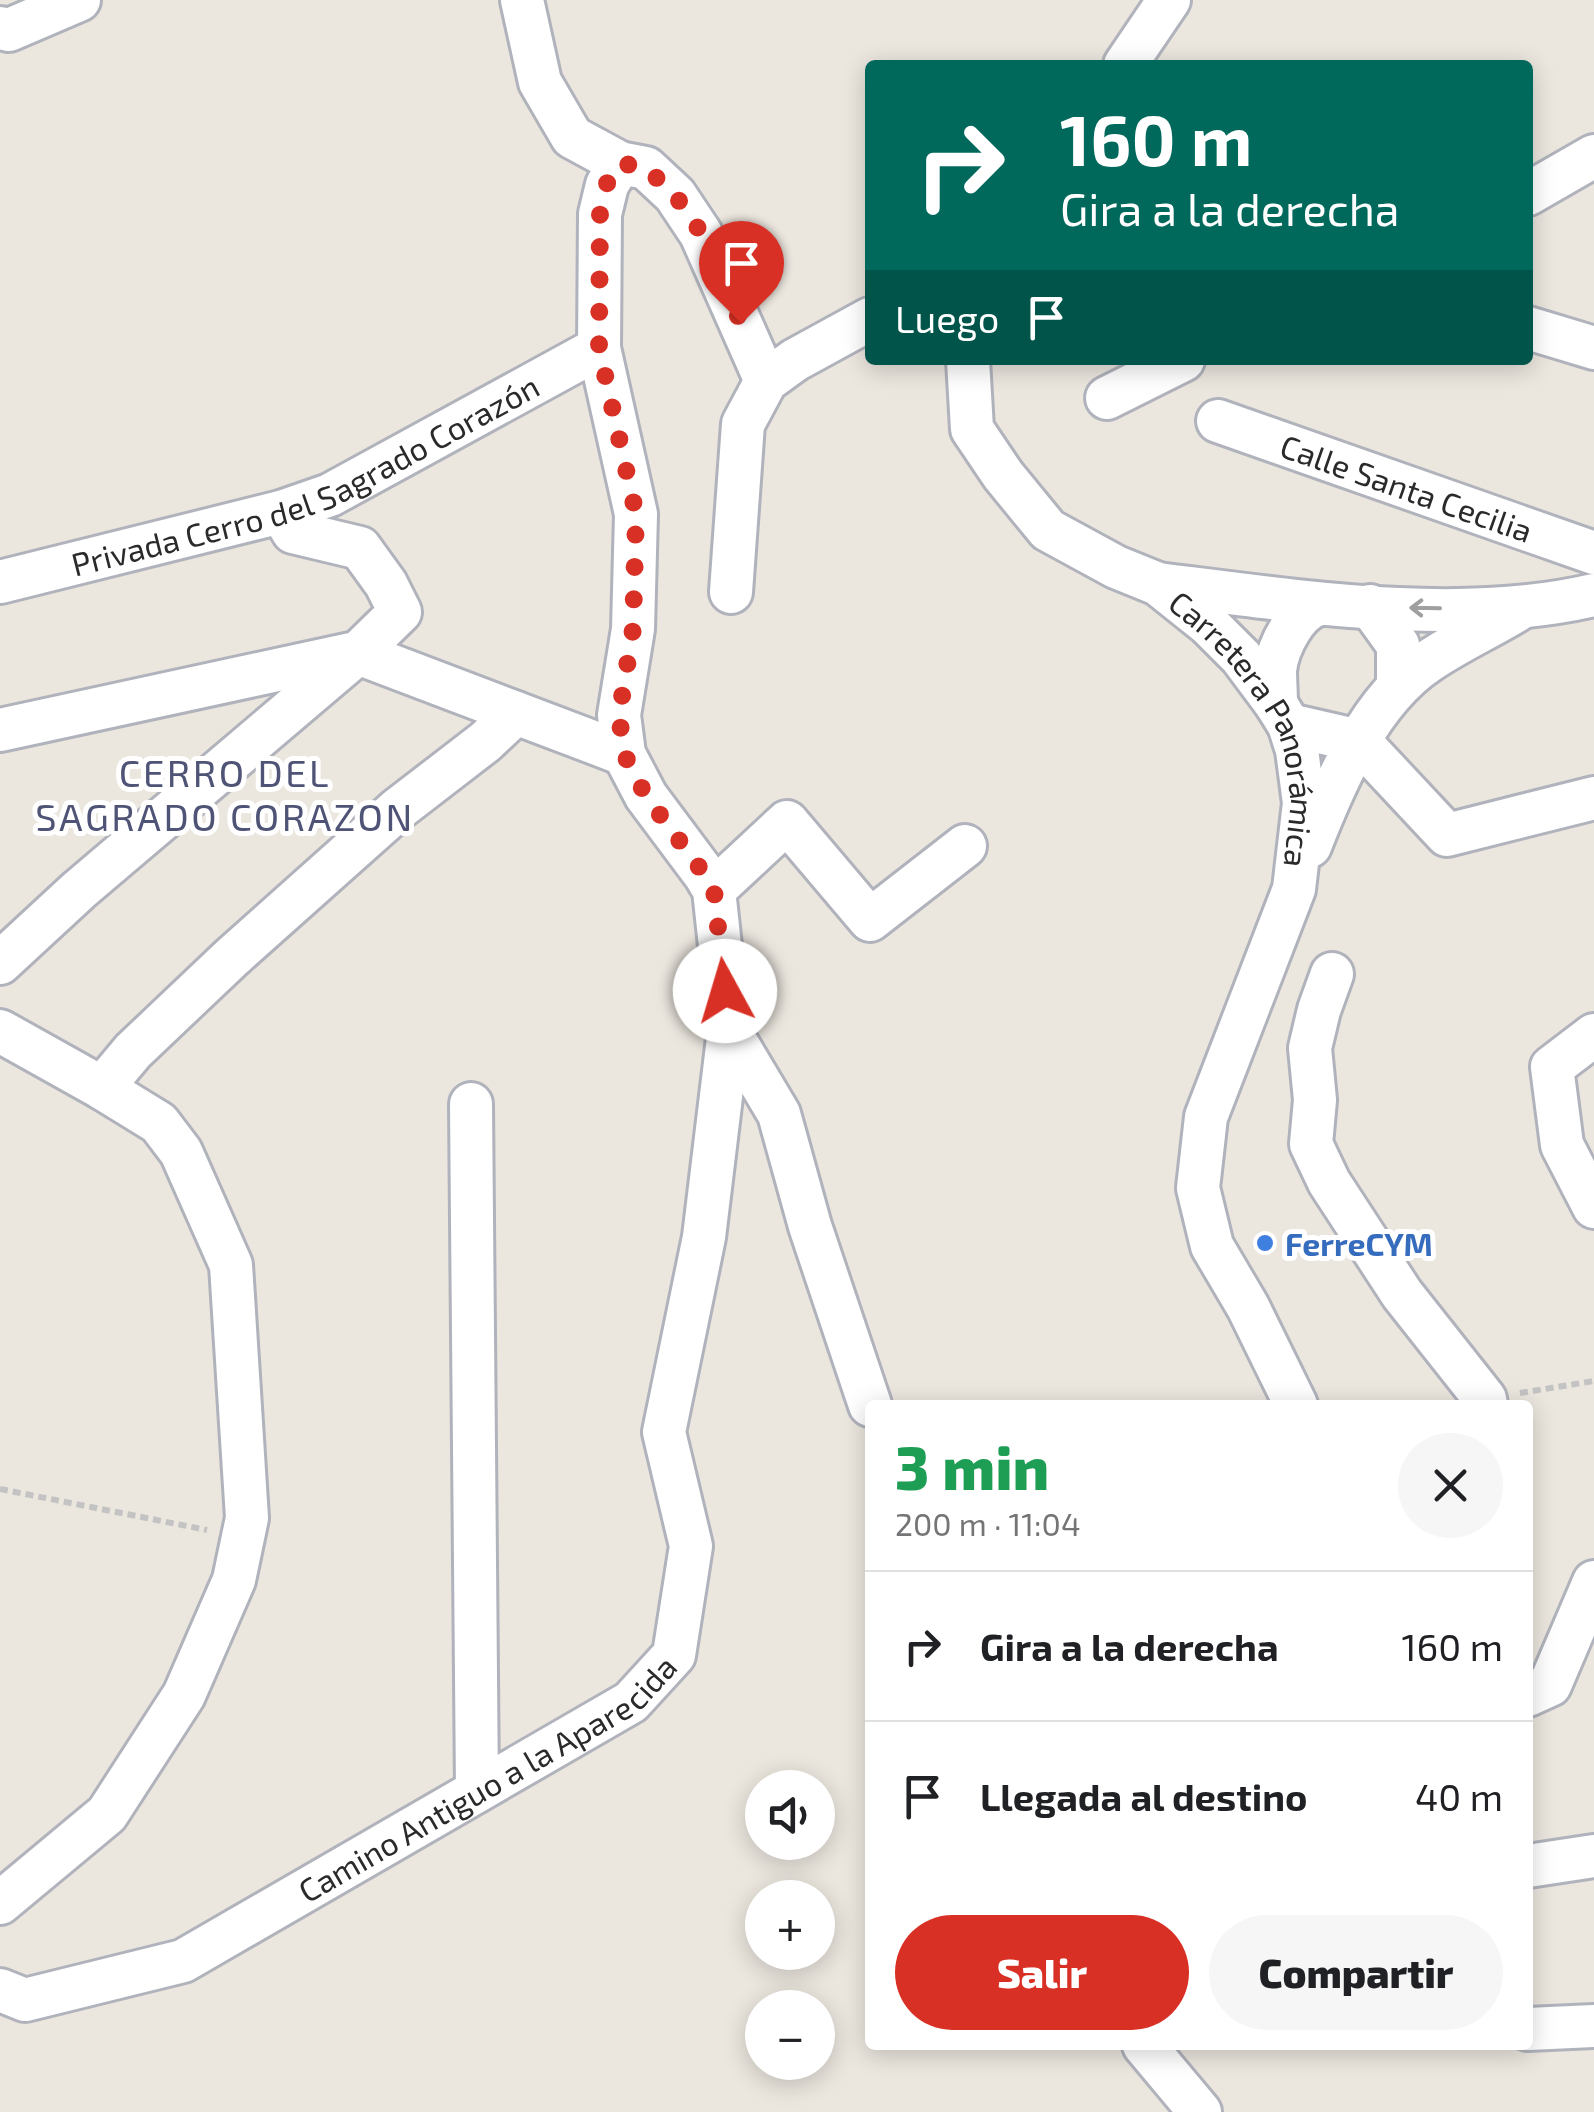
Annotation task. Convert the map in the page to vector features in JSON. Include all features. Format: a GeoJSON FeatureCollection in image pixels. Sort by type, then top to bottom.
{"type":"FeatureCollection","features":[{"type":"Feature","properties":{"kind":"street"},"geometry":{"type":"LineString","coordinates":[[0,28],[9,30],[79,0]]}},
{"type":"Feature","properties":{"kind":"street"},"geometry":{"type":"LineString","coordinates":[[522,0],[540,82],[572,136],[620,163],[646,168],[675,195],[702,234],[766,381]]}},
{"type":"Feature","properties":{"kind":"street"},"geometry":{"type":"LineString","coordinates":[[1128,60],[1169,0]]}},
{"type":"Feature","properties":{"kind":"street"},"geometry":{"type":"LineString","coordinates":[[1533,191],[1593,158]]}},
{"type":"Feature","properties":{"kind":"street","name":"Camino Antiguo a la Aparecida"},"geometry":{"type":"LineString","coordinates":[[13,1995],[182,1961],[631,1702],[674,1655],[691,1546],[664,1432],[704,1237],[729,1030],[714,890],[646,796],[624,754],[619,715],[633,629],[636,514],[599,348],[600,214],[606,185],[620,163]]}},
{"type":"Feature","properties":{"kind":"street"},"geometry":{"type":"LineString","coordinates":[[730,592],[743,424],[766,381],[795,360],[865,322]]}},
{"type":"Feature","properties":{"kind":"street"},"geometry":{"type":"LineString","coordinates":[[1533,330],[1594,348]]}},
{"type":"Feature","properties":{"kind":"street","name":"Privada Cerro del Sagrado Corazón"},"geometry":{"type":"LineString","coordinates":[[0,582],[282,512],[330,495],[599,348]]}},
{"type":"Feature","properties":{"kind":"street","name":"Carretera Panorámica"},"geometry":{"type":"LineString","coordinates":[[968,365],[972,430],[1048,530],[1116,567],[1158,584],[1208,624],[1241,657],[1282,714],[1297,750],[1304,803],[1294,889],[1206,1117],[1198,1188],[1212,1246],[1248,1307],[1294,1400]]}},
{"type":"Feature","properties":{"kind":"street"},"geometry":{"type":"LineString","coordinates":[[1107,398],[1173,365]]}},
{"type":"Feature","properties":{"kind":"street","name":"Calle Santa Cecilia"},"geometry":{"type":"LineString","coordinates":[[1218,421],[1594,554]]}},
{"type":"Feature","properties":{"kind":"street"},"geometry":{"type":"LineString","coordinates":[[8,950],[358,653],[400,612],[360,548],[292,532],[282,512]]}},
{"type":"Feature","properties":{"kind":"street"},"geometry":{"type":"LineString","coordinates":[[1158,584],[1320,604],[1432,609],[1522,608],[1586,601]]}},
{"type":"Feature","properties":{"kind":"street"},"geometry":{"type":"LineString","coordinates":[[1320,604],[1308,607],[1286,637],[1276,666],[1282,714],[1359,741],[1447,835],[1594,798]]}},
{"type":"Feature","properties":{"kind":"street"},"geometry":{"type":"LineString","coordinates":[[1370,606],[1398,645],[1398,686]]}},
{"type":"Feature","properties":{"kind":"street"},"geometry":{"type":"LineString","coordinates":[[1294,889],[1329,798],[1359,741],[1398,686],[1428,661],[1522,608]]}},
{"type":"Feature","properties":{"kind":"street"},"geometry":{"type":"LineString","coordinates":[[0,730],[358,653],[624,754]]}},
{"type":"Feature","properties":{"kind":"street"},"geometry":{"type":"LineString","coordinates":[[102,1088],[133,1051],[230,958],[398,809],[516,713]]}},
{"type":"Feature","properties":{"kind":"street"},"geometry":{"type":"LineString","coordinates":[[714,890],[787,822],[870,920],[965,846]]}},
{"type":"Feature","properties":{"kind":"street"},"geometry":{"type":"LineString","coordinates":[[1332,974],[1310,1048],[1314,1100],[1310,1144],[1328,1182],[1402,1294],[1485,1400]]}},
{"type":"Feature","properties":{"kind":"street"},"geometry":{"type":"LineString","coordinates":[[729,1030],[779,1114],[810,1226],[868,1400]]}},
{"type":"Feature","properties":{"kind":"street"},"geometry":{"type":"LineString","coordinates":[[0,1032],[159,1123],[181,1152],[231,1265],[247,1518],[234,1580],[184,1696],[107,1814],[0,1903]]}},
{"type":"Feature","properties":{"kind":"street"},"geometry":{"type":"LineString","coordinates":[[1594,1035],[1552,1067],[1562,1145],[1594,1207]]}},
{"type":"Feature","properties":{"kind":"street"},"geometry":{"type":"LineString","coordinates":[[471,1104],[477,1791]]}},
{"type":"Feature","properties":{"kind":"street"},"geometry":{"type":"LineString","coordinates":[[1533,1693],[1550,1685],[1594,1582]]}},
{"type":"Feature","properties":{"kind":"street"},"geometry":{"type":"LineString","coordinates":[[1533,1865],[1594,1856]]}},
{"type":"Feature","properties":{"kind":"street"},"geometry":{"type":"LineString","coordinates":[[1533,2029],[1594,2026]]}},
{"type":"Feature","properties":{"kind":"street"},"geometry":{"type":"LineString","coordinates":[[1148,2050],[1200,2112]]}},
{"type":"Feature","properties":{"kind":"path"},"geometry":{"type":"LineString","coordinates":[[0,1489],[243,1537]]}},
{"type":"Feature","properties":{"kind":"place","name":"FerreCYM"},"geometry":{"type":"Point","coordinates":[1265,1243]}},
{"type":"Feature","properties":{"kind":"district","name":"CERRO DEL SAGRADO CORAZON"},"geometry":{"type":"Point","coordinates":[225,794]}},
{"type":"Feature","properties":{"kind":"route"},"geometry":{"type":"LineString","coordinates":[[725,991],[714,890],[646,796],[624,754],[619,715],[633,629],[636,514],[599,348],[600,214],[606,185],[620,163],[646,168],[675,195],[702,234],[741,323]]}}]}
